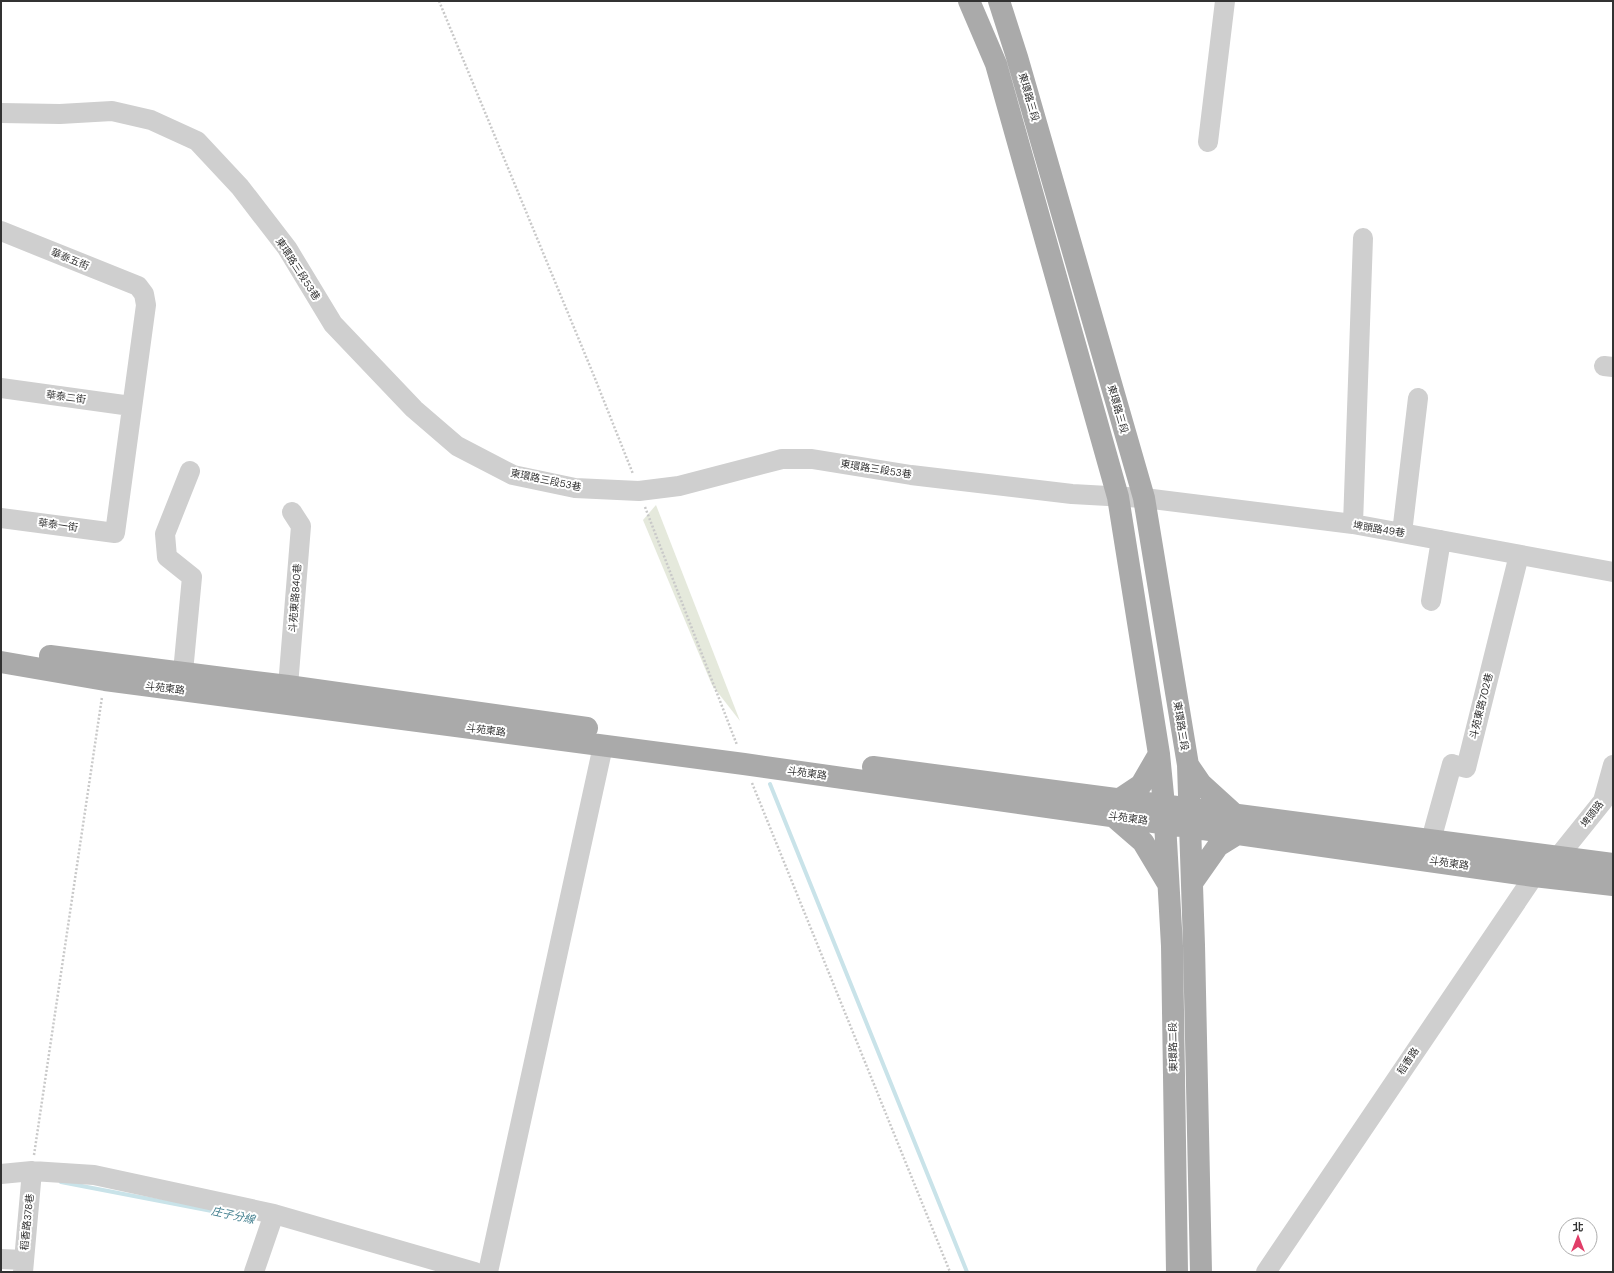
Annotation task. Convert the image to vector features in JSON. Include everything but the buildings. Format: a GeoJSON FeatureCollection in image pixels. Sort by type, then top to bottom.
{"type":"FeatureCollection","features":[{"type":"Feature","properties":{"kind":"main road"},"geometry":{"type":"LineString","coordinates":[[969,1],[996,64],[1118,497],[1159,754],[1165,814]]}},
{"type":"Feature","properties":{"kind":"main road","name":"東環路三段"},"geometry":{"type":"LineString","coordinates":[[999,1],[1018,57],[1144,498],[1188,765],[1189,817]]}},
{"type":"Feature","properties":{"kind":"main road","name":"斗苑東路"},"geometry":{"type":"LineString","coordinates":[[1,649],[107,664],[183,672],[288,686],[742,757],[1165,814],[1237,823],[1431,840],[1613,864]]}},
{"type":"Feature","properties":{"kind":"main road","name":"斗苑東路"},"geometry":{"type":"LineString","coordinates":[[1,662],[104,680],[603,746],[742,757]]}},
{"type":"Feature","properties":{"kind":"main road"},"geometry":{"type":"LineString","coordinates":[[1159,754],[1141,785],[1116,807],[1143,842],[1168,884]]}},
{"type":"Feature","properties":{"kind":"main road"},"geometry":{"type":"LineString","coordinates":[[1188,765],[1201,784],[1237,823],[1218,846],[1192,883]]}},
{"type":"Feature","properties":{"kind":"main road","name":"東環路二段"},"geometry":{"type":"LineString","coordinates":[[1165,814],[1172,946],[1177,1272]]}},
{"type":"Feature","properties":{"kind":"main road"},"geometry":{"type":"LineString","coordinates":[[1189,817],[1192,883],[1201,1272]]}},
{"type":"Feature","properties":{"kind":"main road","name":"斗苑東路"},"geometry":{"type":"LineString","coordinates":[[1237,823],[1534,876],[1613,885]]}},
{"type":"Feature","properties":{"kind":"street"},"geometry":{"type":"LineString","coordinates":[[1208,142],[1225,1]]}},
{"type":"Feature","properties":{"kind":"street","name":"東環路三段53巷"},"geometry":{"type":"LineString","coordinates":[[1,113],[60,114],[112,111],[151,120],[197,141],[240,187],[287,248],[333,324],[414,410],[457,446],[513,475],[575,488],[639,492],[679,486],[782,459],[812,459],[919,476],[1072,494],[1144,498]]}},
{"type":"Feature","properties":{"kind":"street","name":"華泰五街"},"geometry":{"type":"LineString","coordinates":[[1,231],[138,286],[144,294],[146,305],[131,406]]}},
{"type":"Feature","properties":{"kind":"street"},"geometry":{"type":"LineString","coordinates":[[1353,524],[1363,238]]}},
{"type":"Feature","properties":{"kind":"street","name":"華泰二街"},"geometry":{"type":"LineString","coordinates":[[1,388],[131,406]]}},
{"type":"Feature","properties":{"kind":"street"},"geometry":{"type":"LineString","coordinates":[[1402,533],[1418,398]]}},
{"type":"Feature","properties":{"kind":"street","name":"華泰一街"},"geometry":{"type":"LineString","coordinates":[[1,518],[115,533],[131,406]]}},
{"type":"Feature","properties":{"kind":"street"},"geometry":{"type":"LineString","coordinates":[[183,672],[192,577],[167,557],[165,534],[190,471]]}},
{"type":"Feature","properties":{"kind":"street","name":"埤頭路49巷"},"geometry":{"type":"LineString","coordinates":[[1144,498],[1353,524],[1613,572]]}},
{"type":"Feature","properties":{"kind":"street","name":"斗苑東路840巷"},"geometry":{"type":"LineString","coordinates":[[288,686],[301,526],[292,512]]}},
{"type":"Feature","properties":{"kind":"street"},"geometry":{"type":"LineString","coordinates":[[1432,601],[1441,540]]}},
{"type":"Feature","properties":{"kind":"street","name":"斗苑東路702巷"},"geometry":{"type":"LineString","coordinates":[[1431,840],[1452,764],[1466,768],[1520,555]]}},
{"type":"Feature","properties":{"kind":"street"},"geometry":{"type":"LineString","coordinates":[[488,1272],[603,746]]}},
{"type":"Feature","properties":{"kind":"street","name":"埤頭路"},"geometry":{"type":"LineString","coordinates":[[1558,857],[1603,801],[1613,765]]}},
{"type":"Feature","properties":{"kind":"street","name":"稻香路"},"geometry":{"type":"LineString","coordinates":[[1266,1272],[1534,876],[1558,857]]}},
{"type":"Feature","properties":{"kind":"street"},"geometry":{"type":"LineString","coordinates":[[1,1174],[32,1172],[94,1175],[274,1214],[474,1272]]}},
{"type":"Feature","properties":{"kind":"street","name":"稻香路378巷"},"geometry":{"type":"LineString","coordinates":[[23,1266],[32,1172]]}},
{"type":"Feature","properties":{"kind":"street"},"geometry":{"type":"LineString","coordinates":[[254,1272],[274,1214]]}},
{"type":"Feature","properties":{"kind":"street"},"geometry":{"type":"LineString","coordinates":[[1,1259],[23,1266]]}},
{"type":"Feature","properties":{"kind":"path"},"geometry":{"type":"LineString","coordinates":[[439,1],[594,376],[742,757],[950,1272]]}},
{"type":"Feature","properties":{"kind":"path"},"geometry":{"type":"LineString","coordinates":[[32,1172],[104,680]]}},
{"type":"Feature","properties":{"kind":"shaded area"},"geometry":{"type":"Polygon","coordinates":[[[656,505],[740,721],[712,685],[643,520],[656,505]]]}},
{"type":"Feature","properties":{"kind":"waterway"},"geometry":{"type":"LineString","coordinates":[[770,784],[967,1272]]}},
{"type":"Feature","properties":{"kind":"waterway","name":"庄子分線"},"geometry":{"type":"LineString","coordinates":[[61,1182],[217,1212]]}}]}
